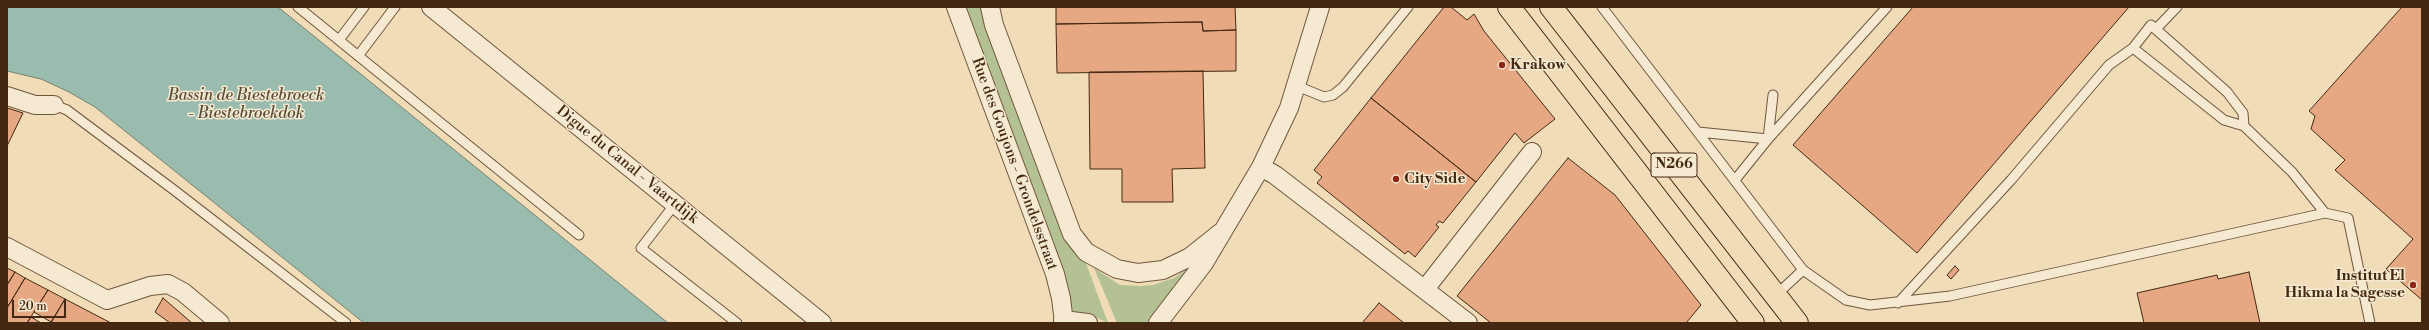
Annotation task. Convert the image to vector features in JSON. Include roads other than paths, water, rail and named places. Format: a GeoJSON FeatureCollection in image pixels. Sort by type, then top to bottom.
{"type":"FeatureCollection","features":[{"type":"Feature","properties":{"kind":"main road","name":"N266"},"geometry":{"type":"LineString","coordinates":[[1509,7],[1753,323]]}},
{"type":"Feature","properties":{"kind":"main road","name":"N266"},"geometry":{"type":"LineString","coordinates":[[1551,7],[1797,323]]}},
{"type":"Feature","properties":{"kind":"street","name":"Digue du Canal - Vaartdijk"},"geometry":{"type":"LineString","coordinates":[[431,7],[822,323]]}},
{"type":"Feature","properties":{"kind":"street","name":"Rue des Goujons - Grondelsstraat"},"geometry":{"type":"LineString","coordinates":[[956,7],[1055,274],[1061,298],[1063,322]]}},
{"type":"Feature","properties":{"kind":"street","name":"Rue des Goujons - Grondelsstraat"},"geometry":{"type":"LineString","coordinates":[[990,7],[994,25],[1072,234],[1086,252],[1117,269],[1138,273],[1163,270],[1183,260],[1220,233]]}},
{"type":"Feature","properties":{"kind":"street"},"geometry":{"type":"LineString","coordinates":[[1158,323],[1204,263],[1220,233],[1261,167],[1289,108],[1320,7]]}},
{"type":"Feature","properties":{"kind":"street"},"geometry":{"type":"LineString","coordinates":[[7,96],[35,105],[54,105]]}},
{"type":"Feature","properties":{"kind":"street"},"geometry":{"type":"LineString","coordinates":[[1425,289],[1532,152]]}},
{"type":"Feature","properties":{"kind":"street"},"geometry":{"type":"LineString","coordinates":[[1261,167],[1275,175],[1468,323]]}},
{"type":"Feature","properties":{"kind":"street"},"geometry":{"type":"LineString","coordinates":[[7,247],[107,300],[150,286],[168,284],[183,292],[220,323]]}},
{"type":"Feature","properties":{"kind":"street"},"geometry":{"type":"LineString","coordinates":[[1063,322],[1088,323]]}},
{"type":"Feature","properties":{"kind":"lane"},"geometry":{"type":"LineString","coordinates":[[298,7],[579,235]]}},
{"type":"Feature","properties":{"kind":"lane"},"geometry":{"type":"LineString","coordinates":[[339,40],[364,7]]}},
{"type":"Feature","properties":{"kind":"lane"},"geometry":{"type":"LineString","coordinates":[[358,56],[395,7]]}},
{"type":"Feature","properties":{"kind":"lane"},"geometry":{"type":"LineString","coordinates":[[1297,86],[1324,97],[1333,95],[1343,87],[1408,7]]}},
{"type":"Feature","properties":{"kind":"lane"},"geometry":{"type":"LineString","coordinates":[[1602,7],[1803,270],[1846,300],[1870,305],[1950,296],[2105,263],[2325,213],[2348,218],[2370,323]]}},
{"type":"Feature","properties":{"kind":"lane"},"geometry":{"type":"LineString","coordinates":[[1735,180],[1768,139],[1887,7]]}},
{"type":"Feature","properties":{"kind":"lane"},"geometry":{"type":"LineString","coordinates":[[2156,29],[2177,7]]}},
{"type":"Feature","properties":{"kind":"lane"},"geometry":{"type":"LineString","coordinates":[[1898,303],[2011,180],[2109,64],[2133,48],[2151,25],[2227,92],[2243,113],[2244,126]]}},
{"type":"Feature","properties":{"kind":"lane"},"geometry":{"type":"LineString","coordinates":[[2133,48],[2224,120],[2244,126],[2292,172],[2325,213]]}},
{"type":"Feature","properties":{"kind":"lane"},"geometry":{"type":"LineString","coordinates":[[1768,139],[1773,95]]}},
{"type":"Feature","properties":{"kind":"lane"},"geometry":{"type":"LineString","coordinates":[[54,105],[67,110],[174,190],[346,323]]}},
{"type":"Feature","properties":{"kind":"lane"},"geometry":{"type":"LineString","coordinates":[[1698,132],[1768,139]]}},
{"type":"Feature","properties":{"kind":"lane"},"geometry":{"type":"LineString","coordinates":[[675,204],[641,248],[737,323]]}},
{"type":"Feature","properties":{"kind":"lane"},"geometry":{"type":"LineString","coordinates":[[1776,295],[1803,270]]}},
{"type":"Feature","properties":{"kind":"water","name":"Bassin de Biestebroeck - Biestebroekdok"},"geometry":{"type":"Polygon","coordinates":[[[7,7],[278,7],[668,323],[364,323],[95,107],[69,92],[41,79],[7,71],[7,7]]]}},
{"type":"Feature","properties":{"kind":"place","name":"Krakow"},"geometry":{"type":"Point","coordinates":[1502,65]}},
{"type":"Feature","properties":{"kind":"place","name":"City Side"},"geometry":{"type":"Point","coordinates":[1396,179]}},
{"type":"Feature","properties":{"kind":"place","name":"Institut El Hikma la Sagesse"},"geometry":{"type":"Point","coordinates":[2413,285]}}]}
